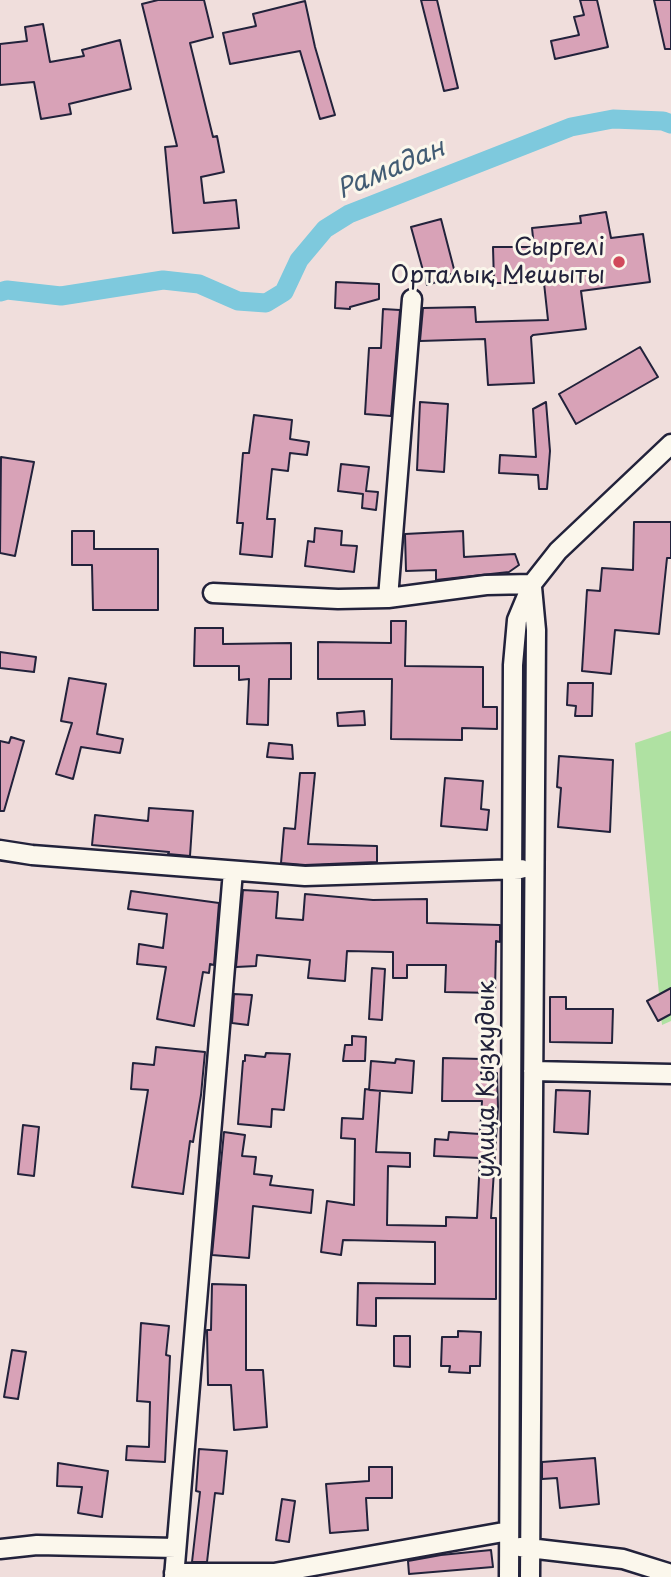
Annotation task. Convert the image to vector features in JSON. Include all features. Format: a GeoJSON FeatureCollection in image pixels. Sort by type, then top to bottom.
{"type":"FeatureCollection","features":[{"type":"Feature","properties":{"kind":"street"},"geometry":{"type":"LineString","coordinates":[[388,598],[412,299]]}},
{"type":"Feature","properties":{"kind":"street","name":"улица Кызкудык"},"geometry":{"type":"LineString","coordinates":[[509,1577],[513,665],[517,620],[532,584],[558,551],[671,444]]}},
{"type":"Feature","properties":{"kind":"street"},"geometry":{"type":"LineString","coordinates":[[213,593],[338,599],[388,598],[486,585],[532,584],[536,630],[530,1577]]}},
{"type":"Feature","properties":{"kind":"street"},"geometry":{"type":"LineString","coordinates":[[0,850],[32,855],[305,876],[535,868]]}},
{"type":"Feature","properties":{"kind":"street"},"geometry":{"type":"LineString","coordinates":[[233,871],[174,1575],[274,1573],[509,1539],[530,1546],[623,1559],[671,1574]]}},
{"type":"Feature","properties":{"kind":"street"},"geometry":{"type":"LineString","coordinates":[[533,1071],[671,1074]]}},
{"type":"Feature","properties":{"kind":"street"},"geometry":{"type":"LineString","coordinates":[[511,1140],[533,1140]]}},
{"type":"Feature","properties":{"kind":"street"},"geometry":{"type":"LineString","coordinates":[[510,1394],[531,1391]]}},
{"type":"Feature","properties":{"kind":"street"},"geometry":{"type":"LineString","coordinates":[[0,1549],[37,1545],[176,1548]]}},
{"type":"Feature","properties":{"kind":"green space"},"geometry":{"type":"Polygon","coordinates":[[[671,731],[671,1021],[662,1025],[635,743],[671,731]]]}},
{"type":"Feature","properties":{"kind":"building"},"geometry":{"type":"Polygon","coordinates":[[[158,0],[204,0],[213,37],[190,43],[213,137],[217,136],[224,172],[201,177],[204,203],[236,200],[239,228],[173,233],[165,147],[177,146],[142,4],[158,0]]]}},
{"type":"Feature","properties":{"kind":"building"},"geometry":{"type":"Polygon","coordinates":[[[421,0],[437,0],[458,88],[444,91],[421,0]]]}},
{"type":"Feature","properties":{"kind":"building"},"geometry":{"type":"Polygon","coordinates":[[[580,0],[597,0],[608,47],[555,59],[551,41],[579,35],[574,17],[584,15],[580,0]]]}},
{"type":"Feature","properties":{"kind":"building"},"geometry":{"type":"Polygon","coordinates":[[[654,0],[671,0],[671,49],[665,49],[654,0]]]}},
{"type":"Feature","properties":{"kind":"building"},"geometry":{"type":"Polygon","coordinates":[[[305,1],[335,115],[320,119],[300,51],[230,64],[223,33],[256,26],[253,14],[305,1]]]}},
{"type":"Feature","properties":{"kind":"building"},"geometry":{"type":"Polygon","coordinates":[[[43,24],[50,62],[84,56],[82,50],[120,40],[131,89],[69,104],[71,114],[41,119],[34,82],[0,85],[0,44],[27,41],[25,27],[43,24]]]}},
{"type":"Feature","properties":{"kind":"building"},"geometry":{"type":"Polygon","coordinates":[[[606,212],[611,238],[643,234],[650,282],[581,291],[586,329],[531,337],[534,383],[488,385],[485,339],[420,341],[423,308],[475,307],[476,322],[548,320],[544,283],[494,283],[493,247],[534,247],[532,228],[581,223],[580,216],[606,212]]]}},
{"type":"Feature","properties":{"kind":"building"},"geometry":{"type":"Polygon","coordinates":[[[441,219],[455,273],[427,285],[411,227],[441,219]]]}},
{"type":"Feature","properties":{"kind":"building"},"geometry":{"type":"Polygon","coordinates":[[[336,282],[379,284],[379,299],[350,309],[335,308],[336,282]]]}},
{"type":"Feature","properties":{"kind":"building"},"geometry":{"type":"Polygon","coordinates":[[[383,309],[400,310],[391,416],[365,414],[369,348],[381,348],[383,309]]]}},
{"type":"Feature","properties":{"kind":"building"},"geometry":{"type":"Polygon","coordinates":[[[640,347],[658,377],[576,424],[559,394],[640,347]]]}},
{"type":"Feature","properties":{"kind":"building"},"geometry":{"type":"Polygon","coordinates":[[[420,402],[448,404],[444,472],[417,470],[420,402]]]}},
{"type":"Feature","properties":{"kind":"building"},"geometry":{"type":"Polygon","coordinates":[[[546,402],[550,451],[547,489],[539,489],[538,475],[499,473],[500,455],[536,457],[533,409],[546,402]]]}},
{"type":"Feature","properties":{"kind":"building"},"geometry":{"type":"Polygon","coordinates":[[[254,415],[292,420],[290,439],[309,442],[307,455],[290,453],[288,471],[272,469],[267,519],[275,519],[272,557],[240,554],[243,523],[237,523],[243,453],[249,453],[254,415]]]}},
{"type":"Feature","properties":{"kind":"building"},"geometry":{"type":"Polygon","coordinates":[[[1,457],[34,462],[15,556],[0,553],[1,457]]]}},
{"type":"Feature","properties":{"kind":"building"},"geometry":{"type":"Polygon","coordinates":[[[341,464],[369,467],[366,491],[378,492],[376,510],[362,508],[363,494],[338,491],[341,464]]]}},
{"type":"Feature","properties":{"kind":"building"},"geometry":{"type":"Polygon","coordinates":[[[634,522],[671,522],[671,558],[667,558],[659,634],[615,630],[611,674],[582,671],[587,590],[600,591],[602,568],[633,570],[634,522]]]}},
{"type":"Feature","properties":{"kind":"building"},"geometry":{"type":"Polygon","coordinates":[[[315,528],[342,531],[341,545],[357,546],[354,572],[305,566],[308,541],[314,542],[315,528]]]}},
{"type":"Feature","properties":{"kind":"building"},"geometry":{"type":"Polygon","coordinates":[[[72,531],[94,531],[94,549],[158,549],[158,610],[93,610],[92,565],[72,565],[72,531]]]}},
{"type":"Feature","properties":{"kind":"building"},"geometry":{"type":"Polygon","coordinates":[[[463,531],[464,557],[515,554],[519,565],[509,572],[436,580],[436,570],[406,571],[405,534],[463,531]]]}},
{"type":"Feature","properties":{"kind":"building"},"geometry":{"type":"Polygon","coordinates":[[[391,621],[406,621],[405,666],[483,667],[483,707],[497,707],[497,729],[462,728],[462,740],[391,739],[392,679],[318,679],[318,642],[391,643],[391,621]]]}},
{"type":"Feature","properties":{"kind":"building"},"geometry":{"type":"Polygon","coordinates":[[[195,628],[223,628],[223,644],[291,643],[291,679],[269,679],[268,725],[247,724],[249,679],[239,680],[239,666],[194,666],[195,628]]]}},
{"type":"Feature","properties":{"kind":"building"},"geometry":{"type":"Polygon","coordinates":[[[0,652],[36,657],[34,672],[0,668],[0,652]]]}},
{"type":"Feature","properties":{"kind":"building"},"geometry":{"type":"Polygon","coordinates":[[[69,678],[106,684],[97,734],[123,739],[120,753],[81,747],[73,779],[56,774],[72,723],[61,721],[69,678]]]}},
{"type":"Feature","properties":{"kind":"building"},"geometry":{"type":"Polygon","coordinates":[[[568,683],[593,683],[592,716],[575,716],[576,706],[567,705],[568,683]]]}},
{"type":"Feature","properties":{"kind":"building"},"geometry":{"type":"Polygon","coordinates":[[[364,711],[365,725],[338,726],[337,713],[364,711]]]}},
{"type":"Feature","properties":{"kind":"building"},"geometry":{"type":"Polygon","coordinates":[[[11,737],[24,741],[4,811],[0,811],[0,741],[9,743],[11,737]]]}},
{"type":"Feature","properties":{"kind":"building"},"geometry":{"type":"Polygon","coordinates":[[[269,743],[292,745],[293,759],[267,757],[269,743]]]}},
{"type":"Feature","properties":{"kind":"building"},"geometry":{"type":"Polygon","coordinates":[[[559,756],[613,760],[610,832],[558,827],[561,788],[557,787],[559,756]]]}},
{"type":"Feature","properties":{"kind":"building"},"geometry":{"type":"Polygon","coordinates":[[[300,773],[315,773],[308,844],[377,846],[377,862],[305,865],[281,863],[284,828],[295,829],[300,773]]]}},
{"type":"Feature","properties":{"kind":"building"},"geometry":{"type":"Polygon","coordinates":[[[445,778],[483,781],[481,809],[489,810],[487,830],[441,826],[445,778]]]}},
{"type":"Feature","properties":{"kind":"building"},"geometry":{"type":"Polygon","coordinates":[[[149,808],[193,811],[190,856],[92,845],[95,815],[148,821],[149,808]]]}},
{"type":"Feature","properties":{"kind":"building"},"geometry":{"type":"Polygon","coordinates":[[[243,890],[278,892],[276,918],[303,920],[305,894],[373,900],[427,899],[427,923],[500,925],[500,942],[496,941],[495,993],[445,992],[446,965],[407,965],[407,978],[393,978],[393,952],[347,951],[345,981],[308,978],[310,960],[257,955],[256,966],[236,967],[243,890]]]}},
{"type":"Feature","properties":{"kind":"building"},"geometry":{"type":"Polygon","coordinates":[[[131,891],[219,903],[214,965],[210,964],[209,973],[203,972],[194,1026],[157,1019],[166,967],[137,964],[139,944],[163,948],[167,914],[128,909],[131,891]]]}},
{"type":"Feature","properties":{"kind":"building"},"geometry":{"type":"Polygon","coordinates":[[[372,968],[385,969],[382,1020],[369,1019],[372,968]]]}},
{"type":"Feature","properties":{"kind":"building"},"geometry":{"type":"Polygon","coordinates":[[[671,988],[671,1014],[658,1021],[647,1001],[671,988]]]}},
{"type":"Feature","properties":{"kind":"building"},"geometry":{"type":"Polygon","coordinates":[[[234,994],[252,995],[248,1025],[232,1023],[234,994]]]}},
{"type":"Feature","properties":{"kind":"building"},"geometry":{"type":"Polygon","coordinates":[[[550,997],[566,997],[566,1009],[613,1009],[612,1043],[550,1042],[550,997]]]}},
{"type":"Feature","properties":{"kind":"building"},"geometry":{"type":"Polygon","coordinates":[[[352,1036],[366,1037],[365,1061],[343,1061],[345,1045],[352,1045],[352,1036]]]}},
{"type":"Feature","properties":{"kind":"building"},"geometry":{"type":"Polygon","coordinates":[[[156,1047],[205,1052],[201,1095],[193,1142],[190,1141],[183,1194],[132,1187],[148,1090],[131,1089],[133,1063],[154,1065],[156,1047]]]}},
{"type":"Feature","properties":{"kind":"building"},"geometry":{"type":"Polygon","coordinates":[[[266,1053],[290,1054],[284,1110],[272,1109],[271,1127],[238,1124],[245,1055],[265,1057],[266,1053]]]}},
{"type":"Feature","properties":{"kind":"building"},"geometry":{"type":"Polygon","coordinates":[[[443,1058],[482,1059],[481,1073],[497,1073],[498,1107],[491,1218],[496,1218],[496,1299],[376,1298],[376,1326],[357,1325],[358,1283],[435,1284],[435,1242],[343,1240],[341,1255],[321,1252],[327,1201],[354,1205],[355,1139],[341,1138],[342,1118],[363,1119],[365,1089],[380,1091],[376,1152],[410,1153],[410,1167],[388,1166],[387,1225],[446,1226],[446,1217],[477,1218],[480,1158],[434,1156],[435,1139],[448,1140],[449,1132],[480,1134],[482,1101],[442,1101],[443,1058]]]}},
{"type":"Feature","properties":{"kind":"building"},"geometry":{"type":"Polygon","coordinates":[[[396,1059],[414,1061],[412,1093],[369,1090],[371,1061],[395,1063],[396,1059]]]}},
{"type":"Feature","properties":{"kind":"building"},"geometry":{"type":"Polygon","coordinates":[[[556,1090],[590,1091],[588,1134],[554,1132],[556,1090]]]}},
{"type":"Feature","properties":{"kind":"building"},"geometry":{"type":"Polygon","coordinates":[[[23,1125],[39,1127],[34,1176],[18,1174],[23,1125]]]}},
{"type":"Feature","properties":{"kind":"building"},"geometry":{"type":"Polygon","coordinates":[[[224,1132],[245,1135],[242,1156],[256,1157],[254,1174],[272,1176],[270,1185],[313,1190],[311,1213],[253,1206],[249,1258],[212,1255],[224,1132]]]}},
{"type":"Feature","properties":{"kind":"building"},"geometry":{"type":"Polygon","coordinates":[[[212,1284],[246,1285],[246,1370],[263,1370],[267,1427],[234,1430],[231,1385],[208,1385],[207,1330],[211,1330],[212,1284]]]}},
{"type":"Feature","properties":{"kind":"building"},"geometry":{"type":"Polygon","coordinates":[[[141,1323],[169,1326],[166,1355],[170,1356],[165,1462],[126,1460],[127,1446],[149,1447],[150,1402],[137,1401],[141,1323]]]}},
{"type":"Feature","properties":{"kind":"building"},"geometry":{"type":"Polygon","coordinates":[[[458,1331],[481,1332],[480,1366],[470,1366],[470,1373],[449,1372],[450,1366],[441,1366],[442,1337],[458,1337],[458,1331]]]}},
{"type":"Feature","properties":{"kind":"building"},"geometry":{"type":"Polygon","coordinates":[[[394,1336],[410,1336],[410,1367],[394,1366],[394,1336]]]}},
{"type":"Feature","properties":{"kind":"building"},"geometry":{"type":"Polygon","coordinates":[[[12,1350],[26,1352],[18,1399],[4,1397],[12,1350]]]}},
{"type":"Feature","properties":{"kind":"building"},"geometry":{"type":"Polygon","coordinates":[[[199,1449],[227,1451],[223,1494],[215,1493],[207,1562],[192,1562],[200,1492],[196,1491],[199,1449]]]}},
{"type":"Feature","properties":{"kind":"building"},"geometry":{"type":"Polygon","coordinates":[[[595,1458],[599,1504],[560,1508],[557,1478],[542,1479],[542,1462],[595,1458]]]}},
{"type":"Feature","properties":{"kind":"building"},"geometry":{"type":"Polygon","coordinates":[[[58,1463],[108,1471],[102,1517],[78,1513],[82,1487],[57,1486],[58,1463]]]}},
{"type":"Feature","properties":{"kind":"building"},"geometry":{"type":"Polygon","coordinates":[[[369,1467],[392,1467],[392,1498],[366,1498],[368,1530],[330,1533],[326,1484],[369,1481],[369,1467]]]}},
{"type":"Feature","properties":{"kind":"building"},"geometry":{"type":"Polygon","coordinates":[[[282,1499],[295,1501],[289,1542],[276,1540],[282,1499]]]}},
{"type":"Feature","properties":{"kind":"building"},"geometry":{"type":"Polygon","coordinates":[[[491,1550],[493,1567],[409,1574],[408,1561],[491,1550]]]}},
{"type":"Feature","properties":{"kind":"waterway","name":"Рамадан"},"geometry":{"type":"LineString","coordinates":[[0,292],[7,290],[61,296],[163,280],[199,284],[238,301],[266,303],[284,292],[299,260],[325,229],[349,214],[571,127],[613,119],[663,121],[671,124]]}},
{"type":"Feature","properties":{"kind":"place","name":"Сыргелі Орталық Мешыты"},"geometry":{"type":"Point","coordinates":[619,262]}}]}
